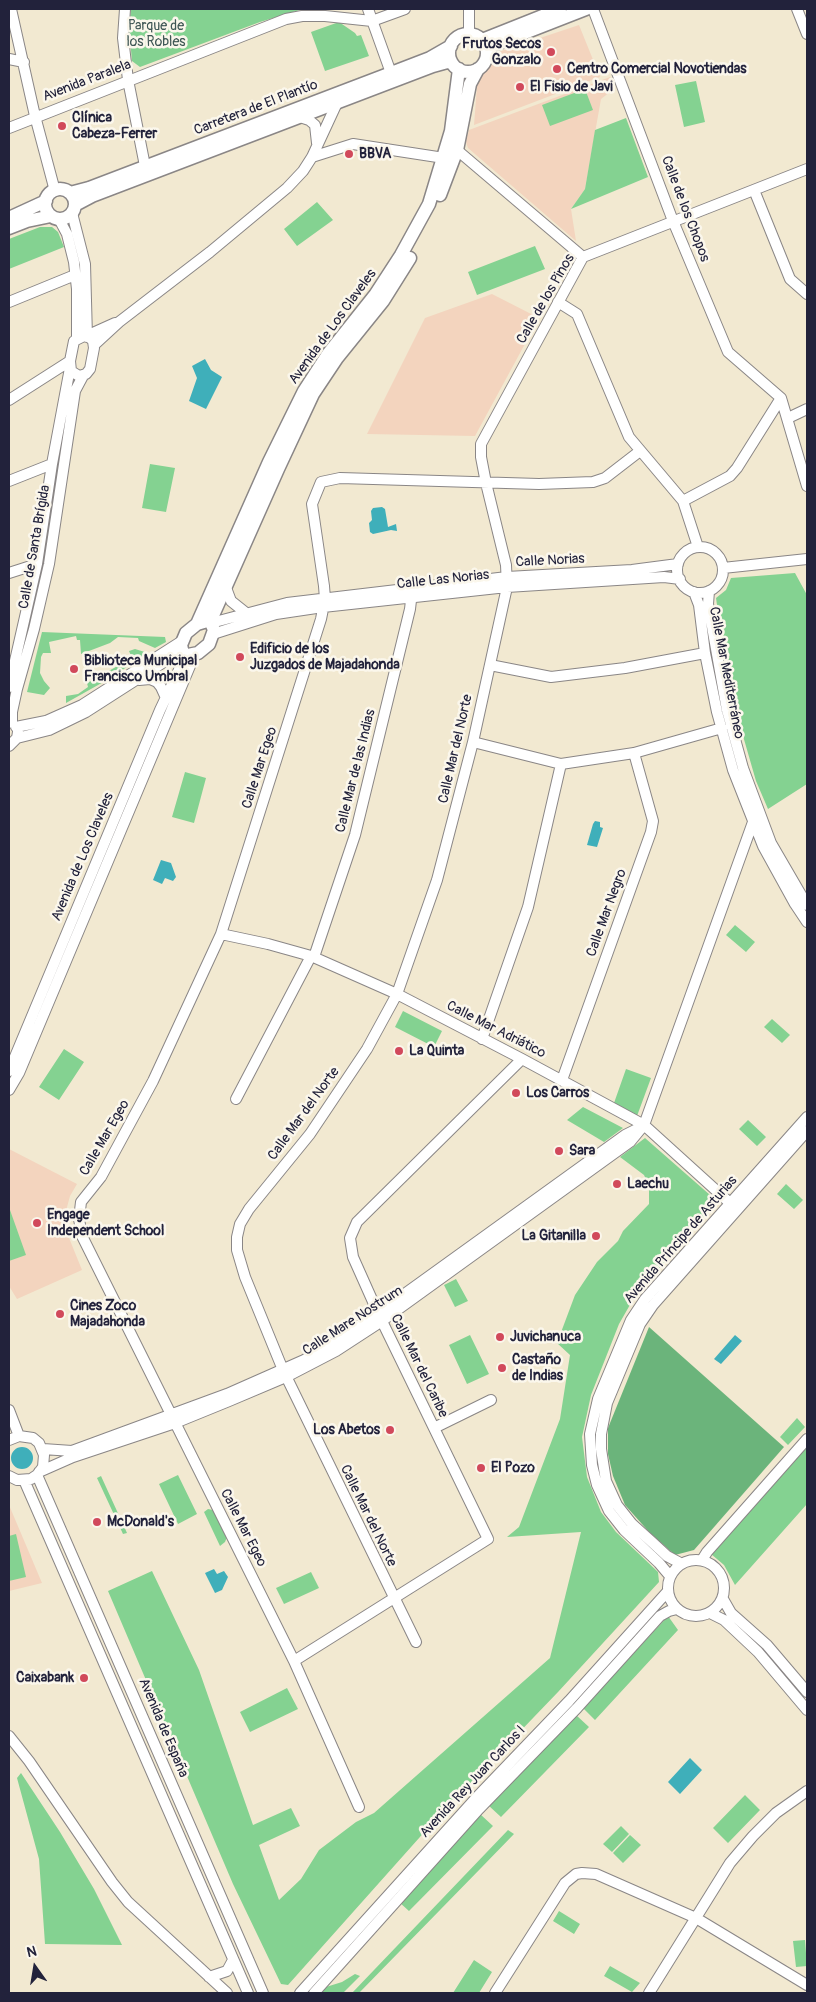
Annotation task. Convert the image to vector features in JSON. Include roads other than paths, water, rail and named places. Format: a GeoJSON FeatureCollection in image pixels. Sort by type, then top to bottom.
{"type":"FeatureCollection","features":[{"type":"Feature","properties":{"kind":"street"},"geometry":{"type":"LineString","coordinates":[[11,9],[35,116],[55,191]]}},
{"type":"Feature","properties":{"kind":"street"},"geometry":{"type":"LineString","coordinates":[[124,9],[123,38],[128,80],[145,166]]}},
{"type":"Feature","properties":{"kind":"street"},"geometry":{"type":"LineString","coordinates":[[368,9],[391,72]]}},
{"type":"Feature","properties":{"kind":"street","name":"Avenida Paralela"},"geometry":{"type":"LineString","coordinates":[[9,128],[35,116],[286,19],[302,16],[325,16],[372,21],[405,9]]}},
{"type":"Feature","properties":{"kind":"street"},"geometry":{"type":"LineString","coordinates":[[469,9],[469,34]]}},
{"type":"Feature","properties":{"kind":"street"},"geometry":{"type":"LineString","coordinates":[[484,44],[560,9]]}},
{"type":"Feature","properties":{"kind":"street"},"geometry":{"type":"LineString","coordinates":[[484,44],[586,9]]}},
{"type":"Feature","properties":{"kind":"street","name":"Calle de los Chopos"},"geometry":{"type":"LineString","coordinates":[[594,9],[673,221],[728,352],[781,398]]}},
{"type":"Feature","properties":{"kind":"street"},"geometry":{"type":"LineString","coordinates":[[798,9],[807,34]]}},
{"type":"Feature","properties":{"kind":"street"},"geometry":{"type":"LineString","coordinates":[[469,34],[484,44],[486,60],[478,69],[469,71],[455,65],[450,56],[451,46],[458,37],[469,34]]}},
{"type":"Feature","properties":{"kind":"street","name":"Carretera de El Plantío"},"geometry":{"type":"LineString","coordinates":[[72,204],[145,166],[430,58],[451,46]]}},
{"type":"Feature","properties":{"kind":"street"},"geometry":{"type":"LineString","coordinates":[[9,60],[24,62]]}},
{"type":"Feature","properties":{"kind":"street","name":"Carretera de El Plantío"},"geometry":{"type":"LineString","coordinates":[[72,204],[433,66],[455,65]]}},
{"type":"Feature","properties":{"kind":"street","name":"Avenida de Los Claveles"},"geometry":{"type":"LineString","coordinates":[[208,626],[269,462],[304,391],[328,354],[375,295],[402,255],[429,204],[451,131],[455,65]]}},
{"type":"Feature","properties":{"kind":"street","name":"Avenida de Los Claveles"},"geometry":{"type":"LineString","coordinates":[[208,626],[313,394],[337,358],[383,301],[410,258],[436,208],[457,150],[470,84],[478,69]]}},
{"type":"Feature","properties":{"kind":"street"},"geometry":{"type":"LineString","coordinates":[[87,339],[114,323],[210,252],[271,202],[303,172],[337,103]]}},
{"type":"Feature","properties":{"kind":"street"},"geometry":{"type":"LineString","coordinates":[[300,117],[309,120],[315,125],[317,144]]}},
{"type":"Feature","properties":{"kind":"street"},"geometry":{"type":"LineString","coordinates":[[312,157],[353,144],[444,158]]}},
{"type":"Feature","properties":{"kind":"street"},"geometry":{"type":"LineString","coordinates":[[457,150],[584,257]]}},
{"type":"Feature","properties":{"kind":"street","name":"Calle de los Pinos"},"geometry":{"type":"LineString","coordinates":[[507,582],[506,565],[481,457],[481,444],[584,257],[807,170]]}},
{"type":"Feature","properties":{"kind":"street"},"geometry":{"type":"LineString","coordinates":[[63,190],[72,204],[85,264],[87,339],[67,234],[55,218],[46,210],[48,197],[55,191],[63,190]]}},
{"type":"Feature","properties":{"kind":"street"},"geometry":{"type":"LineString","coordinates":[[754,190],[790,279],[807,294]]}},
{"type":"Feature","properties":{"kind":"street"},"geometry":{"type":"LineString","coordinates":[[9,218],[46,202]]}},
{"type":"Feature","properties":{"kind":"street"},"geometry":{"type":"LineString","coordinates":[[9,228],[27,221],[64,219],[72,204]]}},
{"type":"Feature","properties":{"kind":"street"},"geometry":{"type":"LineString","coordinates":[[9,302],[75,275]]}},
{"type":"Feature","properties":{"kind":"street"},"geometry":{"type":"LineString","coordinates":[[558,302],[577,314],[629,437],[683,502],[698,547]]}},
{"type":"Feature","properties":{"kind":"street"},"geometry":{"type":"LineString","coordinates":[[86,316],[98,323],[114,323]]}},
{"type":"Feature","properties":{"kind":"street","name":"Calle de Santa Brígida"},"geometry":{"type":"LineString","coordinates":[[9,687],[11,670],[37,564],[73,344],[87,339],[90,369],[82,376],[75,391],[48,564],[34,629],[12,712],[12,724],[18,732],[17,738]]}},
{"type":"Feature","properties":{"kind":"street"},"geometry":{"type":"LineString","coordinates":[[9,400],[70,364],[73,373],[82,376]]}},
{"type":"Feature","properties":{"kind":"street"},"geometry":{"type":"LineString","coordinates":[[781,398],[807,486]]}},
{"type":"Feature","properties":{"kind":"street"},"geometry":{"type":"LineString","coordinates":[[683,502],[730,476],[781,398]]}},
{"type":"Feature","properties":{"kind":"street"},"geometry":{"type":"LineString","coordinates":[[788,418],[807,409]]}},
{"type":"Feature","properties":{"kind":"street"},"geometry":{"type":"LineString","coordinates":[[9,1090],[19,1073],[186,650],[186,633],[208,626],[324,603],[312,504],[321,482],[340,478],[539,484],[593,482],[605,478],[640,451]]}},
{"type":"Feature","properties":{"kind":"street"},"geometry":{"type":"LineString","coordinates":[[9,481],[52,464]]}},
{"type":"Feature","properties":{"kind":"street"},"geometry":{"type":"LineString","coordinates":[[698,547],[705,548],[718,555],[723,568],[720,582],[709,591],[694,592],[683,585],[680,579],[678,564],[686,553],[698,547]]}},
{"type":"Feature","properties":{"kind":"street"},"geometry":{"type":"LineString","coordinates":[[723,568],[804,560],[807,571]]}},
{"type":"Feature","properties":{"kind":"street"},"geometry":{"type":"LineString","coordinates":[[9,573],[37,564]]}},
{"type":"Feature","properties":{"kind":"street","name":"Calle Norias"},"geometry":{"type":"LineString","coordinates":[[208,626],[246,613],[287,603],[324,603],[678,564]]}},
{"type":"Feature","properties":{"kind":"street","name":"Calle Las Norias"},"geometry":{"type":"LineString","coordinates":[[507,582],[664,577],[680,579]]}},
{"type":"Feature","properties":{"kind":"street","name":"Calle Mar del Norte"},"geometry":{"type":"LineString","coordinates":[[416,1642],[285,1374],[245,1277],[237,1250],[237,1237],[240,1224],[249,1209],[310,1134],[367,1049],[397,994],[438,880],[473,742],[507,582]]}},
{"type":"Feature","properties":{"kind":"street"},"geometry":{"type":"LineString","coordinates":[[225,585],[231,601],[246,613]]}},
{"type":"Feature","properties":{"kind":"street","name":"Calle Mar Mediterráneo"},"geometry":{"type":"LineString","coordinates":[[709,591],[708,604],[725,700],[743,768],[771,843],[807,905]]}},
{"type":"Feature","properties":{"kind":"street","name":"Calle Mar Mediterráneo"},"geometry":{"type":"LineString","coordinates":[[694,592],[698,605],[705,653],[733,770],[753,822],[768,854],[807,922]]}},
{"type":"Feature","properties":{"kind":"street","name":"Calle Mar de las Indias"},"geometry":{"type":"LineString","coordinates":[[236,1099],[313,957],[355,835],[412,593]]}},
{"type":"Feature","properties":{"kind":"street","name":"Calle Mar Egeo"},"geometry":{"type":"LineString","coordinates":[[324,603],[322,619],[221,934],[153,1081],[100,1177],[81,1202],[79,1219],[82,1236],[294,1662],[359,1807]]}},
{"type":"Feature","properties":{"kind":"street"},"geometry":{"type":"LineString","coordinates":[[12,724],[46,720],[82,705],[186,650],[204,649],[209,644],[208,626]]}},
{"type":"Feature","properties":{"kind":"street"},"geometry":{"type":"LineString","coordinates":[[9,746],[17,738],[49,730],[79,715],[186,650]]}},
{"type":"Feature","properties":{"kind":"street","name":"Avenida de Los Claveles"},"geometry":{"type":"LineString","coordinates":[[9,1071],[186,650]]}},
{"type":"Feature","properties":{"kind":"street"},"geometry":{"type":"LineString","coordinates":[[490,665],[551,677],[624,668],[705,653]]}},
{"type":"Feature","properties":{"kind":"street"},"geometry":{"type":"LineString","coordinates":[[138,680],[150,679],[157,682],[166,698]]}},
{"type":"Feature","properties":{"kind":"street"},"geometry":{"type":"LineString","coordinates":[[473,742],[561,764],[634,753],[722,728]]}},
{"type":"Feature","properties":{"kind":"street","name":"Calle Mar Negro"},"geometry":{"type":"LineString","coordinates":[[562,1080],[651,832],[653,821],[634,753]]}},
{"type":"Feature","properties":{"kind":"street"},"geometry":{"type":"LineString","coordinates":[[482,1039],[528,907],[561,764]]}},
{"type":"Feature","properties":{"kind":"street"},"geometry":{"type":"LineString","coordinates":[[644,1125],[753,822]]}},
{"type":"Feature","properties":{"kind":"street","name":"Calle Mar Adriático"},"geometry":{"type":"LineString","coordinates":[[221,934],[268,944],[313,957],[397,994],[562,1080],[644,1125],[730,1203]]}},
{"type":"Feature","properties":{"kind":"street","name":"Calle Mar del Caribe"},"geometry":{"type":"LineString","coordinates":[[393,1598],[488,1539],[380,1317],[353,1257],[350,1238],[357,1222],[522,1059]]}},
{"type":"Feature","properties":{"kind":"street","name":"Avenida Príncipe de Asturias"},"geometry":{"type":"LineString","coordinates":[[670,1576],[624,1530],[609,1511],[597,1485],[592,1465],[590,1434],[598,1400],[631,1320],[645,1299],[807,1117]]}},
{"type":"Feature","properties":{"kind":"street","name":"Calle Mare Nostrum"},"geometry":{"type":"LineString","coordinates":[[24,1480],[38,1474],[70,1452],[172,1419],[227,1394],[285,1374],[337,1341],[380,1317],[625,1135],[644,1125]]}},
{"type":"Feature","properties":{"kind":"street","name":"Avenida Príncipe de Asturias"},"geometry":{"type":"LineString","coordinates":[[682,1564],[667,1556],[652,1543],[632,1524],[617,1505],[606,1481],[601,1449],[601,1434],[607,1403],[640,1324],[653,1305],[807,1131]]}},
{"type":"Feature","properties":{"kind":"street"},"geometry":{"type":"LineString","coordinates":[[434,1428],[491,1400]]}},
{"type":"Feature","properties":{"kind":"street"},"geometry":{"type":"LineString","coordinates":[[9,1410],[19,1436]]}},
{"type":"Feature","properties":{"kind":"street"},"geometry":{"type":"LineString","coordinates":[[9,1440],[19,1436],[33,1438],[43,1449],[44,1461],[38,1474]]}},
{"type":"Feature","properties":{"kind":"street"},"geometry":{"type":"LineString","coordinates":[[702,1560],[807,1439]]}},
{"type":"Feature","properties":{"kind":"street","name":"Calle Mare Nostrum"},"geometry":{"type":"LineString","coordinates":[[43,1449],[70,1452]]}},
{"type":"Feature","properties":{"kind":"street","name":"Avenida de España"},"geometry":{"type":"LineString","coordinates":[[38,1474],[262,1993]]}},
{"type":"Feature","properties":{"kind":"street"},"geometry":{"type":"LineString","coordinates":[[9,1476],[17,1480],[24,1480]]}},
{"type":"Feature","properties":{"kind":"street","name":"Avenida de España"},"geometry":{"type":"LineString","coordinates":[[24,1480],[248,1993]]}},
{"type":"Feature","properties":{"kind":"street"},"geometry":{"type":"LineString","coordinates":[[723,1599],[710,1613],[702,1616],[685,1614],[673,1604],[668,1591],[670,1576],[682,1564],[695,1560],[710,1563],[722,1575],[724,1586],[723,1599],[731,1613],[767,1645],[807,1692]]}},
{"type":"Feature","properties":{"kind":"street","name":"Avenida Rey Juan Carlos I"},"geometry":{"type":"LineString","coordinates":[[300,1993],[476,1798],[569,1701],[668,1591]]}},
{"type":"Feature","properties":{"kind":"street"},"geometry":{"type":"LineString","coordinates":[[294,1662],[393,1598]]}},
{"type":"Feature","properties":{"kind":"street","name":"Avenida Rey Juan Carlos I"},"geometry":{"type":"LineString","coordinates":[[314,1993],[482,1805],[576,1708],[660,1616],[677,1609]]}},
{"type":"Feature","properties":{"kind":"street"},"geometry":{"type":"LineString","coordinates":[[710,1613],[724,1620],[758,1652],[807,1710]]}},
{"type":"Feature","properties":{"kind":"street"},"geometry":{"type":"LineString","coordinates":[[9,1736],[29,1761],[112,1882],[128,1902],[227,1993]]}},
{"type":"Feature","properties":{"kind":"street"},"geometry":{"type":"LineString","coordinates":[[649,1993],[730,1863],[776,1813],[807,1791]]}},
{"type":"Feature","properties":{"kind":"street"},"geometry":{"type":"LineString","coordinates":[[495,1993],[565,1883],[576,1874],[582,1872],[596,1874],[696,1918],[807,1985]]}},
{"type":"Feature","properties":{"kind":"street"},"geometry":{"type":"LineString","coordinates":[[209,1977],[227,1971],[233,1960]]}},
{"type":"Feature","properties":{"kind":"water"},"geometry":{"type":"Polygon","coordinates":[[[205,359],[211,370],[222,377],[206,409],[189,401],[197,378],[192,366],[205,359]]]}},
{"type":"Feature","properties":{"kind":"water"},"geometry":{"type":"Polygon","coordinates":[[[382,507],[385,509],[388,527],[396,524],[397,531],[391,530],[373,534],[370,532],[369,523],[372,520],[371,511],[373,508],[382,507]]]}},
{"type":"Feature","properties":{"kind":"water"},"geometry":{"type":"Polygon","coordinates":[[[595,821],[600,822],[600,827],[603,828],[597,847],[587,845],[595,821]]]}},
{"type":"Feature","properties":{"kind":"water"},"geometry":{"type":"Polygon","coordinates":[[[161,860],[171,863],[176,877],[173,881],[165,878],[162,884],[153,880],[161,860]]]}},
{"type":"Feature","properties":{"kind":"water"},"geometry":{"type":"Polygon","coordinates":[[[735,1335],[742,1341],[721,1364],[714,1359],[735,1335]]]}},
{"type":"Feature","properties":{"kind":"water"},"geometry":{"type":"Polygon","coordinates":[[[22,1447],[32,1454],[33,1458],[26,1468],[22,1469],[12,1462],[11,1458],[18,1448],[22,1447]]]}},
{"type":"Feature","properties":{"kind":"water"},"geometry":{"type":"Polygon","coordinates":[[[214,1569],[217,1574],[224,1571],[228,1577],[222,1590],[215,1593],[205,1573],[214,1569]]]}},
{"type":"Feature","properties":{"kind":"water"},"geometry":{"type":"Polygon","coordinates":[[[690,1758],[702,1770],[680,1794],[668,1782],[690,1758]]]}},
{"type":"Feature","properties":{"kind":"place","name":"Frutos Secos Gonzalo"},"geometry":{"type":"Point","coordinates":[551,52]}},
{"type":"Feature","properties":{"kind":"place","name":"Centro Comercial Novotiendas"},"geometry":{"type":"Point","coordinates":[557,69]}},
{"type":"Feature","properties":{"kind":"place","name":"El Fisio de Javi"},"geometry":{"type":"Point","coordinates":[520,87]}},
{"type":"Feature","properties":{"kind":"place","name":"Clínica Cabeza-Ferrer"},"geometry":{"type":"Point","coordinates":[62,126]}},
{"type":"Feature","properties":{"kind":"place","name":"BBVA"},"geometry":{"type":"Point","coordinates":[349,154]}},
{"type":"Feature","properties":{"kind":"place","name":"Edificio de los Juzgados de Majadahonda"},"geometry":{"type":"Point","coordinates":[240,657]}},
{"type":"Feature","properties":{"kind":"place","name":"Biblioteca Municipal Francisco Umbral"},"geometry":{"type":"Point","coordinates":[74,669]}},
{"type":"Feature","properties":{"kind":"place","name":"La Quinta"},"geometry":{"type":"Point","coordinates":[399,1051]}},
{"type":"Feature","properties":{"kind":"place","name":"Los Carros"},"geometry":{"type":"Point","coordinates":[516,1093]}},
{"type":"Feature","properties":{"kind":"place","name":"Sara"},"geometry":{"type":"Point","coordinates":[559,1151]}},
{"type":"Feature","properties":{"kind":"place","name":"Laechu"},"geometry":{"type":"Point","coordinates":[617,1184]}},
{"type":"Feature","properties":{"kind":"place","name":"Engage Independent School"},"geometry":{"type":"Point","coordinates":[37,1223]}},
{"type":"Feature","properties":{"kind":"place","name":"La Gitanilla"},"geometry":{"type":"Point","coordinates":[596,1236]}},
{"type":"Feature","properties":{"kind":"place","name":"Cines Zoco Majadahonda"},"geometry":{"type":"Point","coordinates":[60,1314]}},
{"type":"Feature","properties":{"kind":"place","name":"Juvichanuca"},"geometry":{"type":"Point","coordinates":[500,1337]}},
{"type":"Feature","properties":{"kind":"place","name":"Castaño de Indias"},"geometry":{"type":"Point","coordinates":[502,1368]}},
{"type":"Feature","properties":{"kind":"place","name":"Los Abetos"},"geometry":{"type":"Point","coordinates":[390,1430]}},
{"type":"Feature","properties":{"kind":"place","name":"El Pozo"},"geometry":{"type":"Point","coordinates":[481,1468]}},
{"type":"Feature","properties":{"kind":"place","name":"McDonald's"},"geometry":{"type":"Point","coordinates":[97,1522]}},
{"type":"Feature","properties":{"kind":"place","name":"Caixabank"},"geometry":{"type":"Point","coordinates":[84,1678]}},
{"type":"Feature","properties":{"kind":"park label","name":"Parque de los Robles"},"geometry":{"type":"Point","coordinates":[156,34]}}]}
